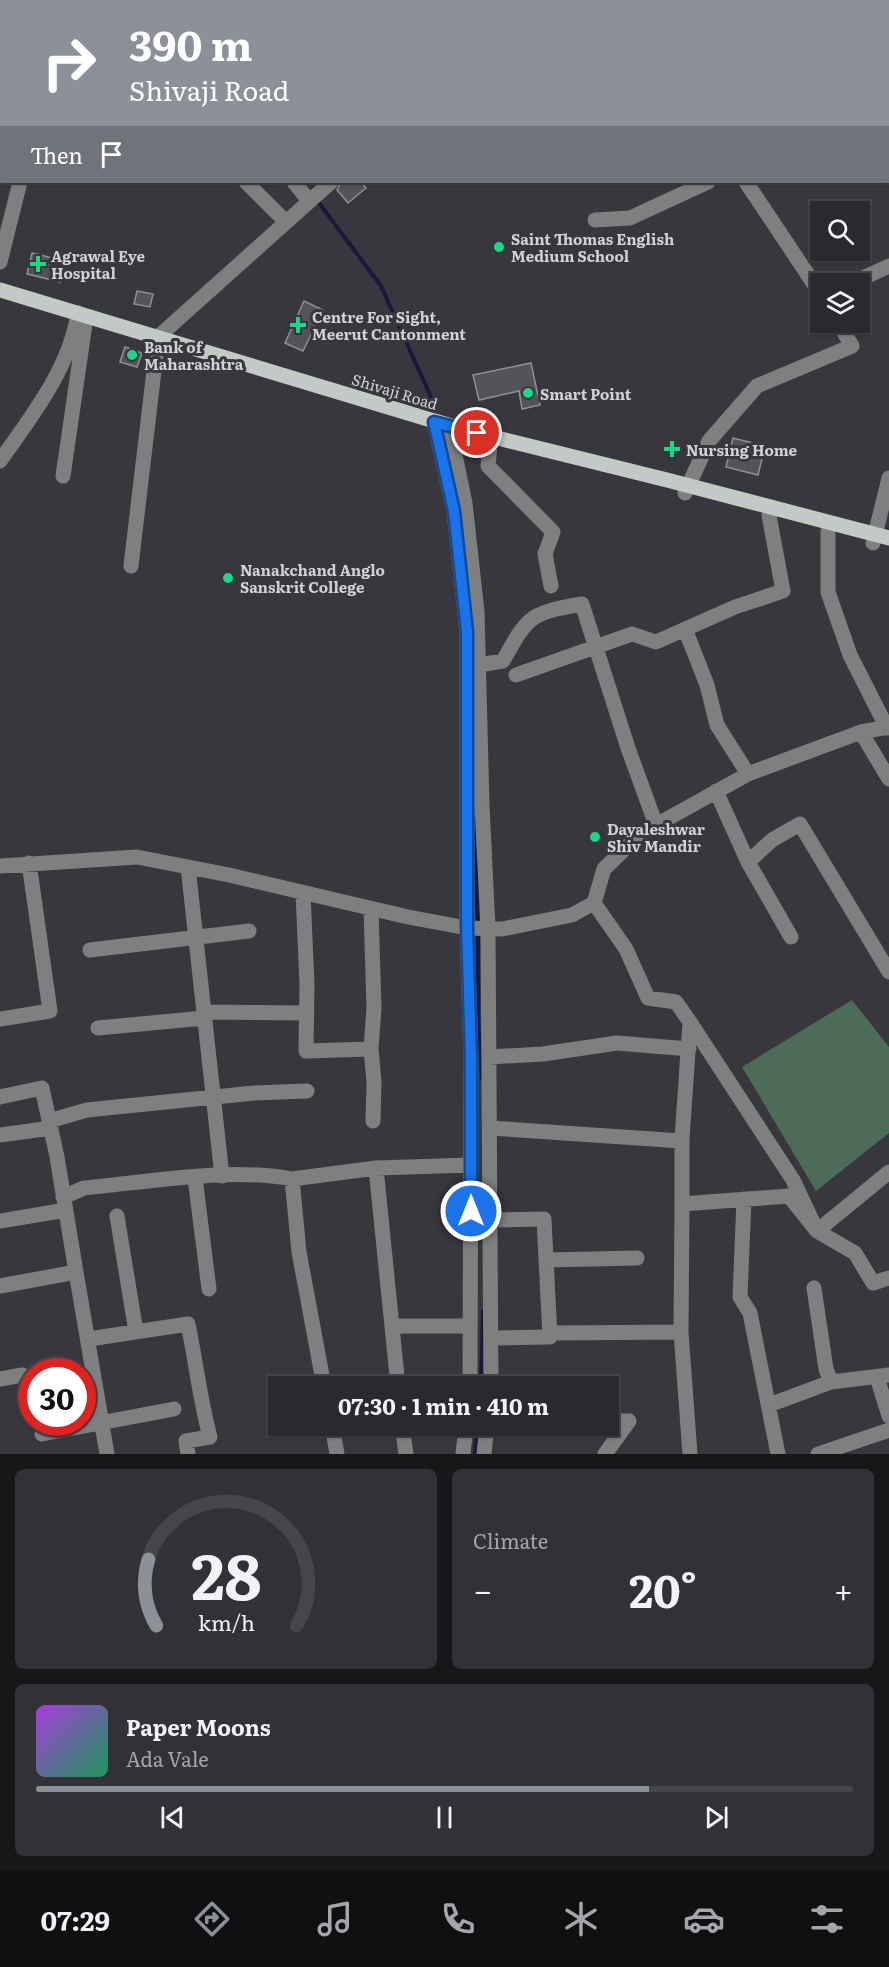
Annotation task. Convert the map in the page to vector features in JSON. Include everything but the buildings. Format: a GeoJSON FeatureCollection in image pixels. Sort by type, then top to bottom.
{"type":"FeatureCollection","features":[{"type":"Feature","properties":{"kind":"main road","name":"Shivaji Road"},"geometry":{"type":"LineString","coordinates":[[0,290],[80,319],[442,428],[879,539]]}},
{"type":"Feature","properties":{"kind":"main road"},"geometry":{"type":"LineString","coordinates":[[0,299],[80,319]]}},
{"type":"Feature","properties":{"kind":"main road"},"geometry":{"type":"LineString","coordinates":[[442,428],[490,444],[686,489]]}},
{"type":"Feature","properties":{"kind":"main road"},"geometry":{"type":"LineString","coordinates":[[770,511],[828,531],[879,539],[889,548]]}},
{"type":"Feature","properties":{"kind":"street"},"geometry":{"type":"LineString","coordinates":[[0,262],[20,183]]}},
{"type":"Feature","properties":{"kind":"street"},"geometry":{"type":"LineString","coordinates":[[247,183],[286,222]]}},
{"type":"Feature","properties":{"kind":"street"},"geometry":{"type":"LineString","coordinates":[[295,183],[310,200]]}},
{"type":"Feature","properties":{"kind":"street"},"geometry":{"type":"LineString","coordinates":[[595,220],[630,218],[706,183]]}},
{"type":"Feature","properties":{"kind":"street"},"geometry":{"type":"LineString","coordinates":[[747,183],[810,278]]}},
{"type":"Feature","properties":{"kind":"street"},"geometry":{"type":"LineString","coordinates":[[131,566],[157,341],[328,184]]}},
{"type":"Feature","properties":{"kind":"street"},"geometry":{"type":"LineString","coordinates":[[870,275],[889,266]]}},
{"type":"Feature","properties":{"kind":"street"},"geometry":{"type":"LineString","coordinates":[[0,461],[46,393],[80,319]]}},
{"type":"Feature","properties":{"kind":"street"},"geometry":{"type":"LineString","coordinates":[[63,476],[80,319]]}},
{"type":"Feature","properties":{"kind":"street"},"geometry":{"type":"LineString","coordinates":[[686,489],[708,441],[757,386],[852,346],[844,333]]}},
{"type":"Feature","properties":{"kind":"street"},"geometry":{"type":"LineString","coordinates":[[442,428],[465,503],[472,551],[479,665],[488,928],[492,1220],[491,1376]]}},
{"type":"Feature","properties":{"kind":"street"},"geometry":{"type":"LineString","coordinates":[[442,428],[454,511],[467,632],[471,1165],[470,1376]]}},
{"type":"Feature","properties":{"kind":"street"},"geometry":{"type":"LineString","coordinates":[[490,444],[488,466],[554,532],[544,554],[551,586]]}},
{"type":"Feature","properties":{"kind":"street"},"geometry":{"type":"LineString","coordinates":[[879,539],[889,478]]}},
{"type":"Feature","properties":{"kind":"street"},"geometry":{"type":"LineString","coordinates":[[516,675],[632,633],[656,642],[735,607],[783,591],[770,511]]}},
{"type":"Feature","properties":{"kind":"street"},"geometry":{"type":"LineString","coordinates":[[0,866],[137,857],[371,909],[469,928],[502,929],[572,915],[594,903],[604,869],[640,834],[748,774],[861,732],[888,727],[850,655],[828,592],[828,531]]}},
{"type":"Feature","properties":{"kind":"street"},"geometry":{"type":"LineString","coordinates":[[479,665],[502,661],[522,625],[542,611],[582,604],[594,647],[656,825]]}},
{"type":"Feature","properties":{"kind":"street"},"geometry":{"type":"LineString","coordinates":[[685,629],[707,686],[717,725],[748,774]]}},
{"type":"Feature","properties":{"kind":"street"},"geometry":{"type":"LineString","coordinates":[[861,732],[889,779]]}},
{"type":"Feature","properties":{"kind":"street"},"geometry":{"type":"LineString","coordinates":[[716,791],[748,862],[791,937]]}},
{"type":"Feature","properties":{"kind":"street"},"geometry":{"type":"LineString","coordinates":[[748,862],[772,840],[800,824],[889,972]]}},
{"type":"Feature","properties":{"kind":"street"},"geometry":{"type":"LineString","coordinates":[[0,1019],[50,1011],[33,908],[29,863]]}},
{"type":"Feature","properties":{"kind":"street"},"geometry":{"type":"LineString","coordinates":[[188,867],[222,1176]]}},
{"type":"Feature","properties":{"kind":"street"},"geometry":{"type":"LineString","coordinates":[[303,893],[306,1051],[371,1049]]}},
{"type":"Feature","properties":{"kind":"street"},"geometry":{"type":"LineString","coordinates":[[594,903],[626,949],[648,998],[676,1002],[690,1022],[793,1180],[801,1202],[818,1231]]}},
{"type":"Feature","properties":{"kind":"street"},"geometry":{"type":"LineString","coordinates":[[371,909],[375,1008],[371,1049],[374,1082],[373,1122]]}},
{"type":"Feature","properties":{"kind":"street"},"geometry":{"type":"LineString","coordinates":[[90,950],[165,939],[195,938],[249,931]]}},
{"type":"Feature","properties":{"kind":"street"},"geometry":{"type":"LineString","coordinates":[[99,1028],[204,1015],[307,1013]]}},
{"type":"Feature","properties":{"kind":"street"},"geometry":{"type":"LineString","coordinates":[[690,1022],[682,1141],[681,1332],[690,1454]]}},
{"type":"Feature","properties":{"kind":"street"},"geometry":{"type":"LineString","coordinates":[[489,1057],[543,1054],[617,1043],[689,1050]]}},
{"type":"Feature","properties":{"kind":"street"},"geometry":{"type":"LineString","coordinates":[[0,1097],[42,1088],[89,1339],[107,1454]]}},
{"type":"Feature","properties":{"kind":"street"},"geometry":{"type":"LineString","coordinates":[[0,1135],[50,1124],[87,1110],[214,1096],[307,1091]]}},
{"type":"Feature","properties":{"kind":"street"},"geometry":{"type":"LineString","coordinates":[[490,1128],[682,1141]]}},
{"type":"Feature","properties":{"kind":"street"},"geometry":{"type":"LineString","coordinates":[[0,1221],[64,1203],[84,1188],[263,1173],[292,1179],[376,1167],[471,1165]]}},
{"type":"Feature","properties":{"kind":"street"},"geometry":{"type":"LineString","coordinates":[[376,1167],[397,1376]]}},
{"type":"Feature","properties":{"kind":"street"},"geometry":{"type":"LineString","coordinates":[[818,1231],[889,1172]]}},
{"type":"Feature","properties":{"kind":"street"},"geometry":{"type":"LineString","coordinates":[[195,1178],[209,1289]]}},
{"type":"Feature","properties":{"kind":"street"},"geometry":{"type":"LineString","coordinates":[[292,1179],[299,1252],[322,1376]]}},
{"type":"Feature","properties":{"kind":"street"},"geometry":{"type":"LineString","coordinates":[[682,1204],[789,1196],[818,1231],[855,1253],[873,1283],[889,1278]]}},
{"type":"Feature","properties":{"kind":"street"},"geometry":{"type":"LineString","coordinates":[[744,1199],[740,1297],[750,1313],[778,1454]]}},
{"type":"Feature","properties":{"kind":"street"},"geometry":{"type":"LineString","coordinates":[[117,1216],[136,1332]]}},
{"type":"Feature","properties":{"kind":"street"},"geometry":{"type":"LineString","coordinates":[[492,1220],[544,1219],[550,1337]]}},
{"type":"Feature","properties":{"kind":"street"},"geometry":{"type":"LineString","coordinates":[[546,1260],[638,1258]]}},
{"type":"Feature","properties":{"kind":"street"},"geometry":{"type":"LineString","coordinates":[[0,1286],[76,1272]]}},
{"type":"Feature","properties":{"kind":"street"},"geometry":{"type":"LineString","coordinates":[[814,1288],[826,1370],[831,1382]]}},
{"type":"Feature","properties":{"kind":"street"},"geometry":{"type":"LineString","coordinates":[[89,1339],[188,1324],[198,1377],[199,1398],[210,1437],[186,1441],[188,1454]]}},
{"type":"Feature","properties":{"kind":"street"},"geometry":{"type":"LineString","coordinates":[[392,1326],[470,1326]]}},
{"type":"Feature","properties":{"kind":"street"},"geometry":{"type":"LineString","coordinates":[[492,1338],[550,1337],[552,1333],[681,1332]]}},
{"type":"Feature","properties":{"kind":"street"},"geometry":{"type":"LineString","coordinates":[[0,1379],[18,1376]]}},
{"type":"Feature","properties":{"kind":"street"},"geometry":{"type":"LineString","coordinates":[[769,1405],[831,1382],[883,1376],[889,1416]]}},
{"type":"Feature","properties":{"kind":"street"},"geometry":{"type":"LineString","coordinates":[[96,1423],[174,1409]]}},
{"type":"Feature","properties":{"kind":"street"},"geometry":{"type":"LineString","coordinates":[[619,1421],[629,1421],[619,1435]]}},
{"type":"Feature","properties":{"kind":"street"},"geometry":{"type":"LineString","coordinates":[[818,1454],[889,1430]]}},
{"type":"Feature","properties":{"kind":"street"},"geometry":{"type":"LineString","coordinates":[[334,1436],[337,1454]]}},
{"type":"Feature","properties":{"kind":"street"},"geometry":{"type":"LineString","coordinates":[[404,1436],[406,1454]]}},
{"type":"Feature","properties":{"kind":"street"},"geometry":{"type":"LineString","coordinates":[[461,1454],[464,1436]]}},
{"type":"Feature","properties":{"kind":"street"},"geometry":{"type":"LineString","coordinates":[[484,1454],[486,1436]]}},
{"type":"Feature","properties":{"kind":"street"},"geometry":{"type":"LineString","coordinates":[[605,1454],[618,1436]]}},
{"type":"Feature","properties":{"kind":"green space"},"geometry":{"type":"Polygon","coordinates":[[[852,1000],[889,1047],[889,1133],[816,1191],[742,1067],[852,1000]]]}},
{"type":"Feature","properties":{"kind":"waterway"},"geometry":{"type":"LineString","coordinates":[[316,199],[381,286],[436,408]]}},
{"type":"Feature","properties":{"kind":"waterway"},"geometry":{"type":"LineString","coordinates":[[474,819],[478,926]]}},
{"type":"Feature","properties":{"kind":"waterway"},"geometry":{"type":"LineString","coordinates":[[478,933],[478,1021],[482,1079]]}},
{"type":"Feature","properties":{"kind":"waterway"},"geometry":{"type":"LineString","coordinates":[[481,1376],[483,1311]]}},
{"type":"Feature","properties":{"kind":"waterway"},"geometry":{"type":"LineString","coordinates":[[475,1454],[477,1436]]}},
{"type":"Feature","properties":{"kind":"place","name":"Saint Thomas English Medium School"},"geometry":{"type":"Point","coordinates":[499,247]}},
{"type":"Feature","properties":{"kind":"place","name":"Agrawal Eye Hospital"},"geometry":{"type":"Point","coordinates":[38,264]}},
{"type":"Feature","properties":{"kind":"place","name":"Centre For Sight, Meerut Cantonment"},"geometry":{"type":"Point","coordinates":[298,325]}},
{"type":"Feature","properties":{"kind":"place","name":"Bank of Maharashtra"},"geometry":{"type":"Point","coordinates":[132,355]}},
{"type":"Feature","properties":{"kind":"place","name":"Smart Point"},"geometry":{"type":"Point","coordinates":[528,393]}},
{"type":"Feature","properties":{"kind":"place","name":"Nursing Home"},"geometry":{"type":"Point","coordinates":[672,449]}},
{"type":"Feature","properties":{"kind":"place","name":"Nanakchand Anglo Sanskrit College"},"geometry":{"type":"Point","coordinates":[228,578]}},
{"type":"Feature","properties":{"kind":"place","name":"Dayaleshwar Shiv Mandir"},"geometry":{"type":"Point","coordinates":[595,837]}},
{"type":"Feature","properties":{"kind":"route"},"geometry":{"type":"LineString","coordinates":[[471,1211],[471,1058],[467,927],[467,632],[454,511],[434,422],[477,433]]}}]}
